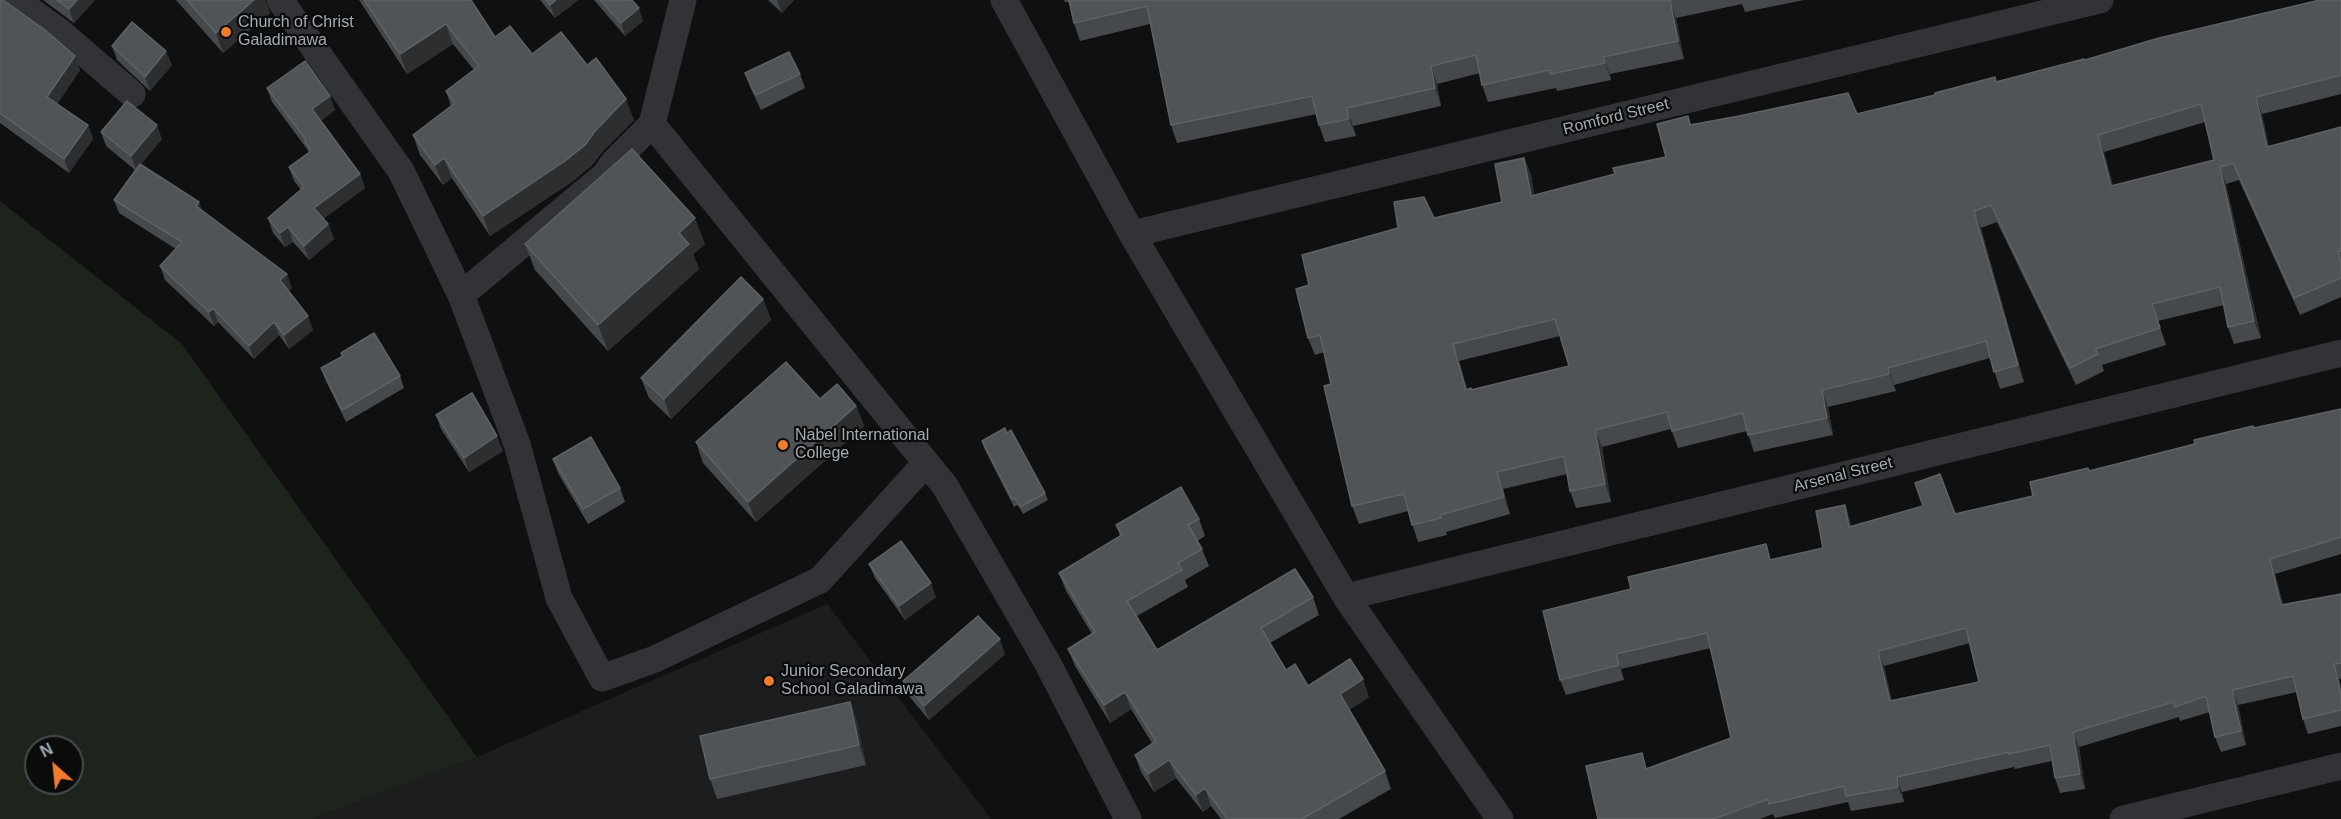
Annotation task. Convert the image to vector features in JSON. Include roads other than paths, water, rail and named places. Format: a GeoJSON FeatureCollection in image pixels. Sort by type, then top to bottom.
{"type":"FeatureCollection","features":[{"type":"Feature","properties":{"kind":"street"},"geometry":{"type":"LineString","coordinates":[[16,0],[60,32],[132,94]]}},
{"type":"Feature","properties":{"kind":"street"},"geometry":{"type":"LineString","coordinates":[[280,0],[401,171],[461,296],[517,444],[558,598],[602,678],[655,659],[820,580],[926,463]]}},
{"type":"Feature","properties":{"kind":"street"},"geometry":{"type":"LineString","coordinates":[[461,296],[604,176],[614,162],[652,124],[683,0]]}},
{"type":"Feature","properties":{"kind":"street"},"geometry":{"type":"LineString","coordinates":[[1004,0],[1132,234],[1346,597],[1500,819]]}},
{"type":"Feature","properties":{"kind":"street","name":"Romford Street"},"geometry":{"type":"LineString","coordinates":[[1132,234],[2100,0]]}},
{"type":"Feature","properties":{"kind":"street"},"geometry":{"type":"LineString","coordinates":[[652,124],[945,486],[1047,662],[1128,819]]}},
{"type":"Feature","properties":{"kind":"street","name":"Arsenal Street"},"geometry":{"type":"LineString","coordinates":[[1346,597],[2341,353]]}},
{"type":"Feature","properties":{"kind":"street"},"geometry":{"type":"LineString","coordinates":[[2123,819],[2341,766]]}},
{"type":"Feature","properties":{"kind":"place","name":"Church of Christ Galadimawa"},"geometry":{"type":"Point","coordinates":[226,32]}},
{"type":"Feature","properties":{"kind":"place","name":"Nabel International College"},"geometry":{"type":"Point","coordinates":[783,445]}},
{"type":"Feature","properties":{"kind":"place","name":"Junior Secondary School Galadimawa"},"geometry":{"type":"Point","coordinates":[769,681]}}]}
